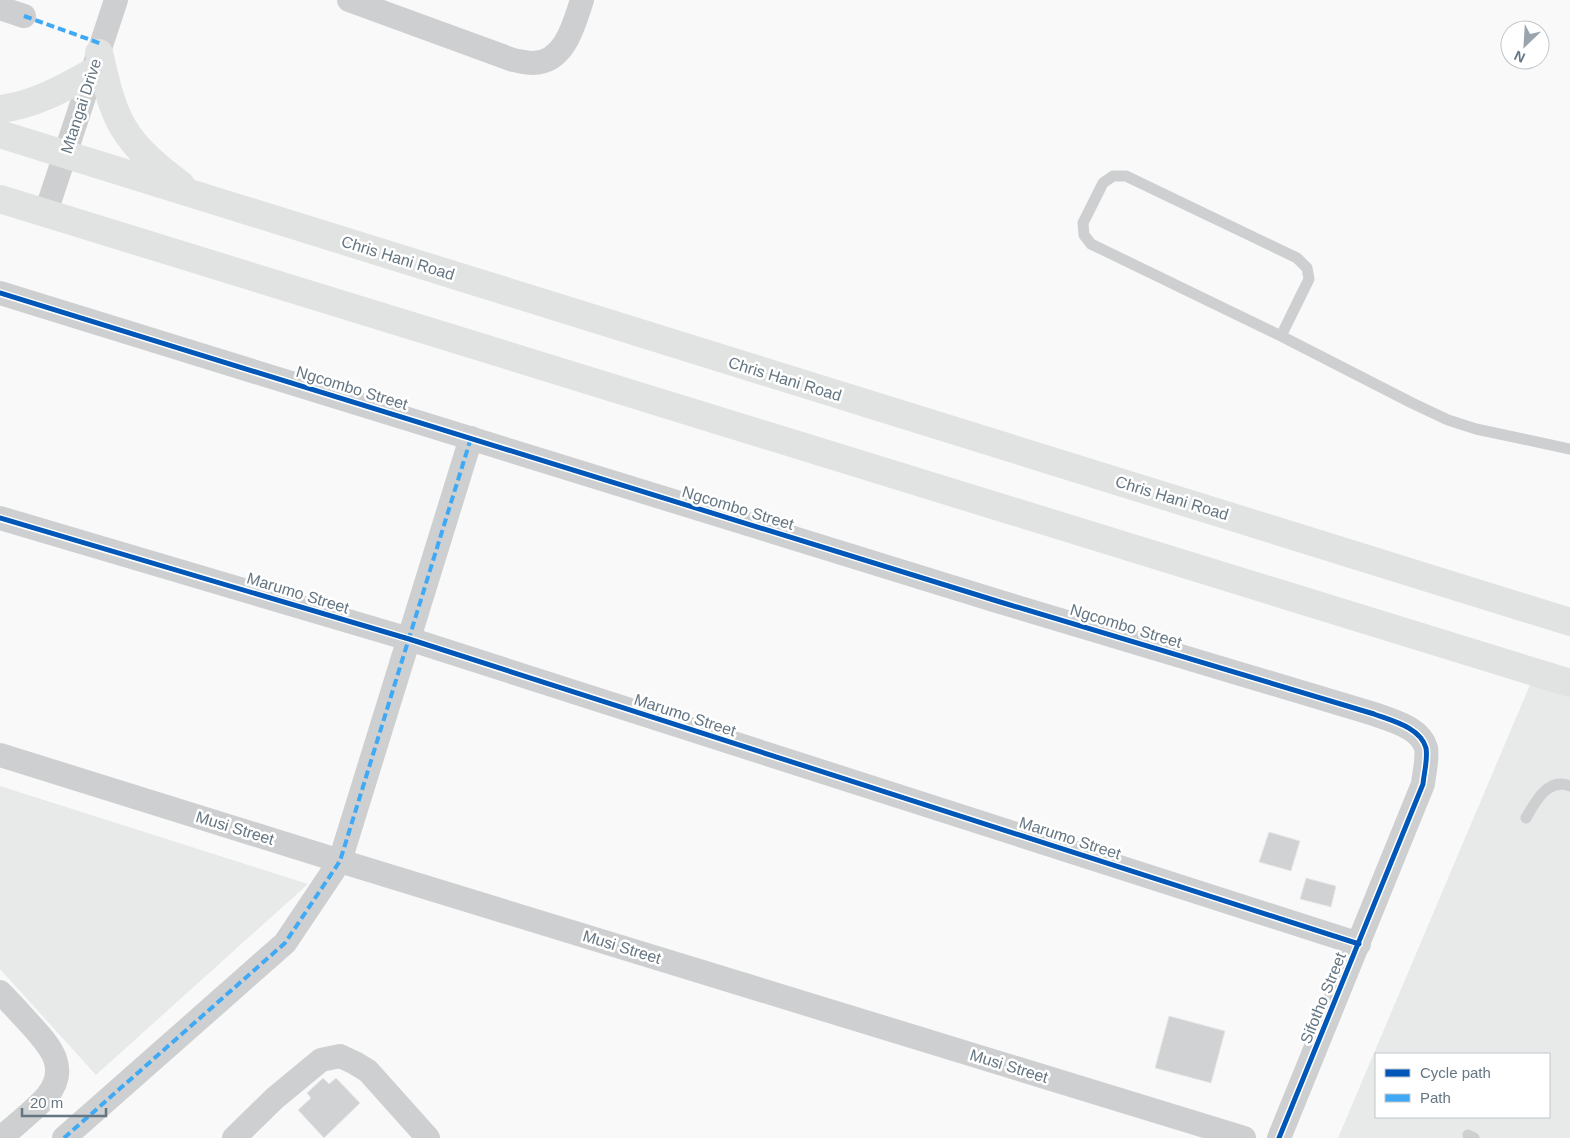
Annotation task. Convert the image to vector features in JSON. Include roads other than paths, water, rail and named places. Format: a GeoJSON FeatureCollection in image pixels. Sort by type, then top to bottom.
{"type":"FeatureCollection","features":[{"type":"Feature","properties":{"kind":"main road"},"geometry":{"type":"LineString","coordinates":[[0,109],[13,108],[56,92],[96,62],[123,127],[141,150],[164,172],[193,195]]}},
{"type":"Feature","properties":{"kind":"main road","name":"Chris Hani Road"},"geometry":{"type":"LineString","coordinates":[[0,134],[1570,622]]}},
{"type":"Feature","properties":{"kind":"main road"},"geometry":{"type":"LineString","coordinates":[[0,199],[1570,683]]}},
{"type":"Feature","properties":{"kind":"street","name":"Mtangai Drive"},"geometry":{"type":"LineString","coordinates":[[46,212],[116,0]]}},
{"type":"Feature","properties":{"kind":"street"},"geometry":{"type":"LineString","coordinates":[[356,1],[513,60],[533,64],[548,60],[560,51],[572,32],[582,0]]}},
{"type":"Feature","properties":{"kind":"street"},"geometry":{"type":"LineString","coordinates":[[0,8],[24,16]]}},
{"type":"Feature","properties":{"kind":"street","name":"Ngcombo Street"},"geometry":{"type":"LineString","coordinates":[[0,293],[997,601],[1374,714],[1405,726],[1421,737],[1426,749],[1423,784]]}},
{"type":"Feature","properties":{"kind":"street"},"geometry":{"type":"LineString","coordinates":[[64,1138],[285,943],[340,861],[471,438]]}},
{"type":"Feature","properties":{"kind":"street","name":"Marumo Street"},"geometry":{"type":"LineString","coordinates":[[0,518],[409,639],[1359,944]]}},
{"type":"Feature","properties":{"kind":"street","name":"Musi Street"},"geometry":{"type":"LineString","coordinates":[[0,755],[1244,1138]]}},
{"type":"Feature","properties":{"kind":"street","name":"Sifotho Street"},"geometry":{"type":"LineString","coordinates":[[1279,1138],[1423,784]]}},
{"type":"Feature","properties":{"kind":"street"},"geometry":{"type":"LineString","coordinates":[[0,992],[49,1045],[54,1056],[57,1071],[54,1084],[47,1096],[1,1138]]}},
{"type":"Feature","properties":{"kind":"street"},"geometry":{"type":"LineString","coordinates":[[234,1138],[275,1098],[321,1060],[340,1056],[368,1071],[428,1138]]}},
{"type":"Feature","properties":{"kind":"lane"},"geometry":{"type":"LineString","coordinates":[[1281,336],[1309,279],[1308,268],[1297,258],[1126,176],[1113,176],[1103,184],[1083,223],[1084,235],[1091,244],[1448,420],[1476,429],[1570,449]]}},
{"type":"Feature","properties":{"kind":"lane"},"geometry":{"type":"LineString","coordinates":[[1526,818],[1536,800],[1545,790],[1554,785],[1564,784],[1570,786]]}}]}
